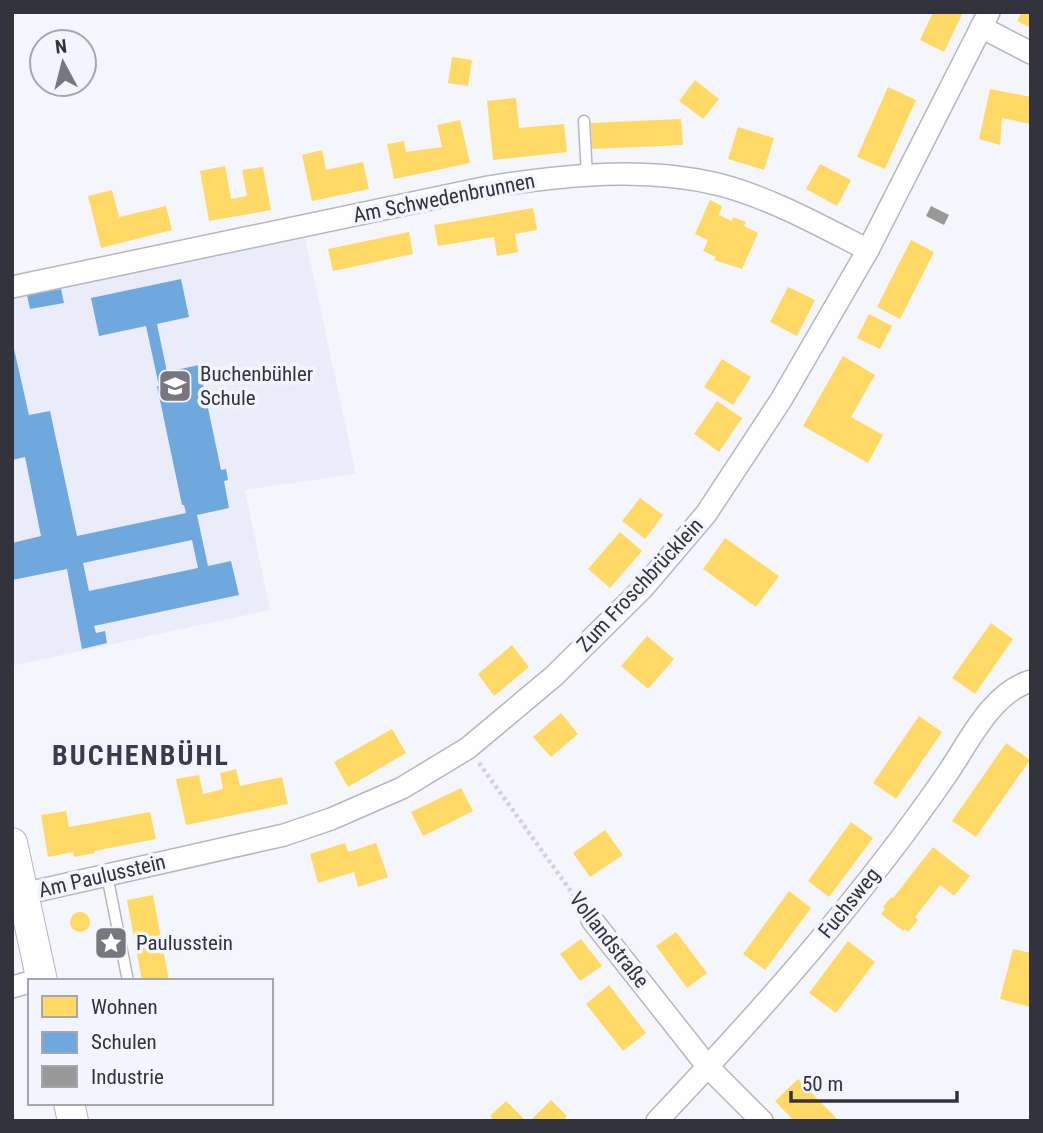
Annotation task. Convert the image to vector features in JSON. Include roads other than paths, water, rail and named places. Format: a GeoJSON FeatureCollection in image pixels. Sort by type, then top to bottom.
{"type":"FeatureCollection","features":[{"type":"Feature","properties":{"kind":"street"},"geometry":{"type":"LineString","coordinates":[[985,20],[1031,53]]}},
{"type":"Feature","properties":{"kind":"street","name":"Zum Froschbrücklein"},"geometry":{"type":"LineString","coordinates":[[181,858],[284,835],[331,819],[402,788],[468,748],[564,667],[643,588],[706,514],[781,400],[868,250],[985,20]]}},
{"type":"Feature","properties":{"kind":"street","name":"Am Schwedenbrunnen"},"geometry":{"type":"LineString","coordinates":[[12,287],[488,187],[548,178],[587,176],[646,174],[686,178],[723,186],[778,205],[868,250]]}},
{"type":"Feature","properties":{"kind":"street","name":"Fuchsweg"},"geometry":{"type":"LineString","coordinates":[[657,1121],[837,920],[920,813],[990,710],[1008,692],[1031,681]]}},
{"type":"Feature","properties":{"kind":"street","name":"Am Paulusstein"},"geometry":{"type":"LineString","coordinates":[[12,843],[36,979]]}},
{"type":"Feature","properties":{"kind":"street","name":"Am Paulusstein"},"geometry":{"type":"LineString","coordinates":[[23,894],[181,858]]}},
{"type":"Feature","properties":{"kind":"street","name":"Vollandstraße"},"geometry":{"type":"LineString","coordinates":[[592,920],[708,1067],[762,1121]]}},
{"type":"Feature","properties":{"kind":"lane"},"geometry":{"type":"LineString","coordinates":[[584,121],[587,176]]}},
{"type":"Feature","properties":{"kind":"lane"},"geometry":{"type":"LineString","coordinates":[[107,875],[128,979]]}},
{"type":"Feature","properties":{"kind":"place","name":"Buchenbühler Schule"},"geometry":{"type":"Point","coordinates":[175,386]}},
{"type":"Feature","properties":{"kind":"place","name":"Paulusstein"},"geometry":{"type":"Point","coordinates":[111,943]}},
{"type":"Feature","properties":{"kind":"district","name":"BUCHENBÜHL"},"geometry":{"type":"Point","coordinates":[141,755]}}]}
